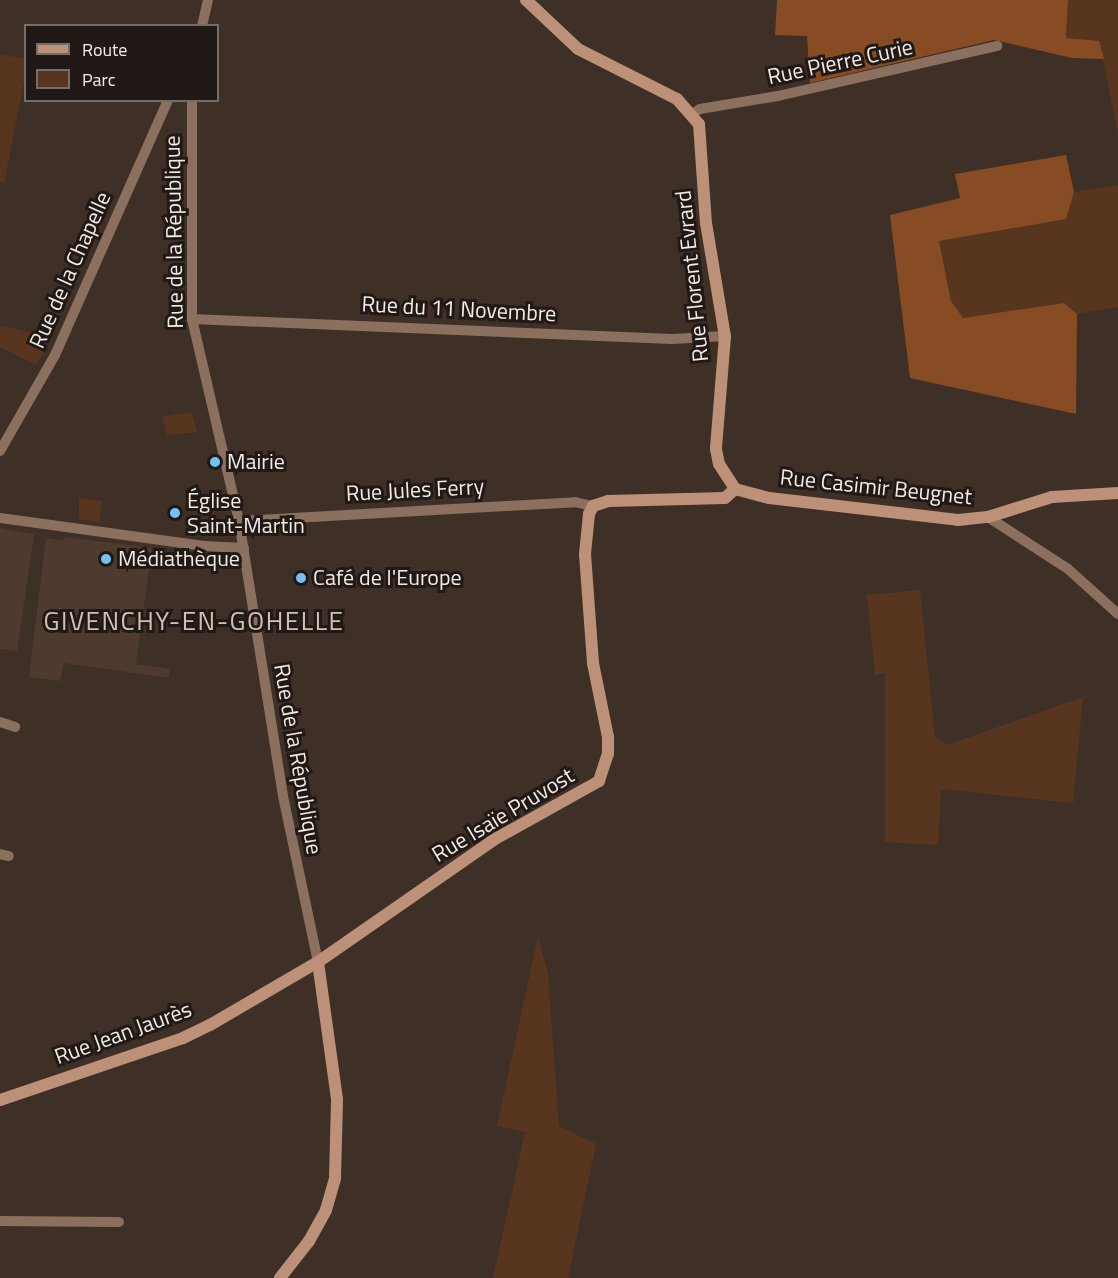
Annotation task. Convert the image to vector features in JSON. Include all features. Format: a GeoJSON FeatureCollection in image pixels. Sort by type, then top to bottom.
{"type":"FeatureCollection","features":[{"type":"Feature","properties":{"kind":"street"},"geometry":{"type":"LineString","coordinates":[[202,24],[207,0]]}},
{"type":"Feature","properties":{"kind":"street"},"geometry":{"type":"LineString","coordinates":[[526,0],[578,49],[677,99],[695,119]]}},
{"type":"Feature","properties":{"kind":"street","name":"Rue Pierre Curie"},"geometry":{"type":"LineString","coordinates":[[695,119],[700,109],[778,96],[997,46]]}},
{"type":"Feature","properties":{"kind":"street","name":"Rue de la Chapelle"},"geometry":{"type":"LineString","coordinates":[[0,451],[55,355],[167,102]]}},
{"type":"Feature","properties":{"kind":"street","name":"Rue de la République"},"geometry":{"type":"LineString","coordinates":[[192,102],[192,319],[239,520],[240,548],[283,796],[318,962]]}},
{"type":"Feature","properties":{"kind":"street","name":"Rue Florent Evrard"},"geometry":{"type":"LineString","coordinates":[[695,119],[706,223],[725,336],[716,448],[719,464],[735,489]]}},
{"type":"Feature","properties":{"kind":"street","name":"Rue du 11 Novembre"},"geometry":{"type":"LineString","coordinates":[[192,319],[672,339],[725,336]]}},
{"type":"Feature","properties":{"kind":"street"},"geometry":{"type":"LineString","coordinates":[[593,506],[619,500],[725,498],[735,489]]}},
{"type":"Feature","properties":{"kind":"street","name":"Rue Casimir Beugnet"},"geometry":{"type":"LineString","coordinates":[[735,489],[769,498],[939,518],[988,518],[1052,497],[1118,493]]}},
{"type":"Feature","properties":{"kind":"street","name":"Rue Jules Ferry"},"geometry":{"type":"LineString","coordinates":[[239,520],[563,502],[593,506]]}},
{"type":"Feature","properties":{"kind":"street","name":"Rue Isaïe Pruvost"},"geometry":{"type":"LineString","coordinates":[[318,962],[495,838],[599,781],[608,754],[608,737],[594,663],[585,564],[585,534],[593,506]]}},
{"type":"Feature","properties":{"kind":"street"},"geometry":{"type":"LineString","coordinates":[[0,518],[240,548]]}},
{"type":"Feature","properties":{"kind":"street"},"geometry":{"type":"LineString","coordinates":[[988,518],[1068,569],[1118,615]]}},
{"type":"Feature","properties":{"kind":"street"},"geometry":{"type":"LineString","coordinates":[[0,723],[15,727]]}},
{"type":"Feature","properties":{"kind":"street"},"geometry":{"type":"LineString","coordinates":[[280,1278],[320,1221],[335,1178],[339,1126],[335,1072],[318,962]]}},
{"type":"Feature","properties":{"kind":"street","name":"Rue Jean Jaurès"},"geometry":{"type":"LineString","coordinates":[[0,1100],[183,1038],[318,962]]}},
{"type":"Feature","properties":{"kind":"street"},"geometry":{"type":"LineString","coordinates":[[0,1221],[119,1222]]}},
{"type":"Feature","properties":{"kind":"shaded area"},"geometry":{"type":"Polygon","coordinates":[[[777,0],[1068,0],[1066,38],[1099,41],[1104,59],[1072,58],[994,40],[810,83],[807,36],[775,35],[777,0]]]}},
{"type":"Feature","properties":{"kind":"shaded area"},"geometry":{"type":"Polygon","coordinates":[[[1066,155],[1074,192],[1066,219],[939,241],[951,301],[963,318],[1064,303],[1077,314],[1076,414],[910,378],[890,215],[960,198],[955,174],[1066,155]]]}},
{"type":"Feature","properties":{"kind":"shaded area"},"geometry":{"type":"Polygon","coordinates":[[[0,528],[34,534],[17,651],[0,649],[0,528]]]}},
{"type":"Feature","properties":{"kind":"shaded area"},"geometry":{"type":"Polygon","coordinates":[[[64,537],[152,548],[136,664],[170,669],[169,678],[64,663],[60,681],[29,677],[46,538],[63,541],[64,537]]]}},
{"type":"Feature","properties":{"kind":"green space"},"geometry":{"type":"Polygon","coordinates":[[[1068,0],[1118,0],[1118,134],[1099,41],[1066,38],[1068,0]]]}},
{"type":"Feature","properties":{"kind":"green space"},"geometry":{"type":"Polygon","coordinates":[[[0,54],[24,59],[24,82],[4,183],[0,182],[0,54]]]}},
{"type":"Feature","properties":{"kind":"green space"},"geometry":{"type":"Polygon","coordinates":[[[1118,185],[1118,307],[1077,314],[1064,303],[963,318],[951,301],[939,241],[1065,219],[1074,192],[1118,185]]]}},
{"type":"Feature","properties":{"kind":"green space"},"geometry":{"type":"Polygon","coordinates":[[[0,326],[53,337],[36,365],[0,347],[0,326]]]}},
{"type":"Feature","properties":{"kind":"green space"},"geometry":{"type":"Polygon","coordinates":[[[191,412],[197,432],[167,435],[162,417],[191,412]]]}},
{"type":"Feature","properties":{"kind":"green space"},"geometry":{"type":"Polygon","coordinates":[[[79,498],[102,501],[99,522],[79,519],[79,498]]]}},
{"type":"Feature","properties":{"kind":"green space"},"geometry":{"type":"Polygon","coordinates":[[[920,590],[935,737],[947,745],[1083,697],[1073,803],[941,789],[938,845],[885,842],[885,673],[875,675],[867,595],[920,590]]]}},
{"type":"Feature","properties":{"kind":"green space"},"geometry":{"type":"Polygon","coordinates":[[[538,936],[548,974],[559,1126],[596,1144],[568,1278],[493,1278],[525,1132],[497,1126],[538,936]]]}},
{"type":"Feature","properties":{"kind":"place","name":"Mairie"},"geometry":{"type":"Point","coordinates":[215,462]}},
{"type":"Feature","properties":{"kind":"place","name":"Église Saint-Martin"},"geometry":{"type":"Point","coordinates":[175,513]}},
{"type":"Feature","properties":{"kind":"place","name":"Médiathèque"},"geometry":{"type":"Point","coordinates":[106,559]}},
{"type":"Feature","properties":{"kind":"place","name":"Café de l'Europe"},"geometry":{"type":"Point","coordinates":[301,578]}},
{"type":"Feature","properties":{"kind":"district","name":"GIVENCHY-EN-GOHELLE"},"geometry":{"type":"Point","coordinates":[194,621]}}]}
